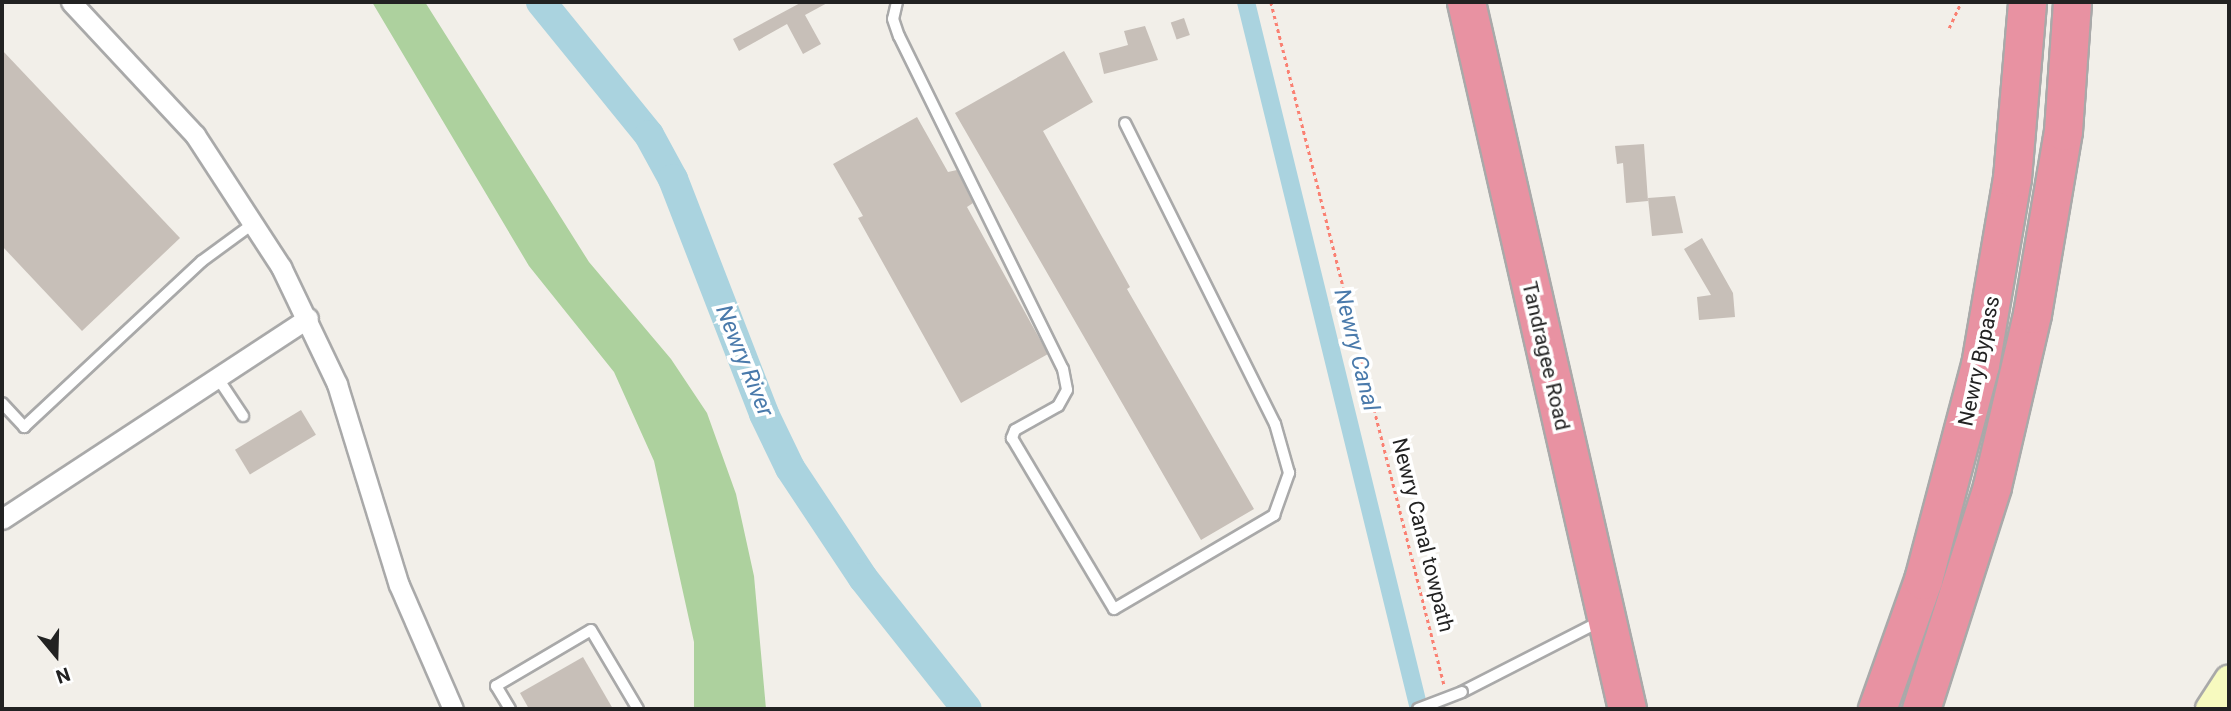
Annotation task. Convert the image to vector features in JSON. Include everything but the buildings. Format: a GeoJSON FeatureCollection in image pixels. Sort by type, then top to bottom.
{"type":"FeatureCollection","features":[{"type":"Feature","properties":{"kind":"highway","name":"Tandragee Road"},"geometry":{"type":"LineString","coordinates":[[1466,2],[1627,709]]}},
{"type":"Feature","properties":{"kind":"highway","name":"Newry Bypass"},"geometry":{"type":"LineString","coordinates":[[1877,709],[1923,580],[1980,365],[2012,178],[2027,2]]}},
{"type":"Feature","properties":{"kind":"highway","name":"Newry Bypass"},"geometry":{"type":"LineString","coordinates":[[1921,709],[1992,486],[2032,314],[2063,131],[2072,2]]}},
{"type":"Feature","properties":{"kind":"street"},"geometry":{"type":"LineString","coordinates":[[71,2],[166,101],[254,223],[308,318],[337,384],[399,585],[453,709]]}},
{"type":"Feature","properties":{"kind":"street"},"geometry":{"type":"LineString","coordinates":[[2,519],[308,318]]}},
{"type":"Feature","properties":{"kind":"street"},"geometry":{"type":"LineString","coordinates":[[2210,709],[2229,680]]}},
{"type":"Feature","properties":{"kind":"lane"},"geometry":{"type":"LineString","coordinates":[[897,2],[893,19],[899,36],[1063,369],[1068,390],[1058,406],[1015,430],[1012,439],[1114,609],[1274,515],[1289,473],[1275,424],[1125,124]]}},
{"type":"Feature","properties":{"kind":"lane"},"geometry":{"type":"LineString","coordinates":[[2,403],[24,427],[202,261],[254,223]]}},
{"type":"Feature","properties":{"kind":"lane"},"geometry":{"type":"LineString","coordinates":[[217,377],[243,416]]}},
{"type":"Feature","properties":{"kind":"lane"},"geometry":{"type":"LineString","coordinates":[[1418,709],[1462,692],[1605,618]]}},
{"type":"Feature","properties":{"kind":"lane"},"geometry":{"type":"LineString","coordinates":[[510,709],[496,686],[591,630],[638,709]]}},
{"type":"Feature","properties":{"kind":"path","name":"Newry Canal towpath"},"geometry":{"type":"LineString","coordinates":[[1271,2],[1448,696]]}},
{"type":"Feature","properties":{"kind":"path"},"geometry":{"type":"LineString","coordinates":[[1949,29],[1961,2]]}},
{"type":"Feature","properties":{"kind":"green space"},"geometry":{"type":"Polygon","coordinates":[[[372,2],[425,2],[589,262],[671,359],[707,413],[736,494],[754,576],[766,709],[694,709],[694,642],[654,461],[614,372],[529,266],[372,2]]]}},
{"type":"Feature","properties":{"kind":"waterway","name":"Newry River"},"geometry":{"type":"LineString","coordinates":[[541,2],[649,135],[673,179],[764,414],[790,468],[863,578],[967,709]]}},
{"type":"Feature","properties":{"kind":"waterway","name":"Newry Canal"},"geometry":{"type":"LineString","coordinates":[[1246,2],[1419,709]]}}]}
